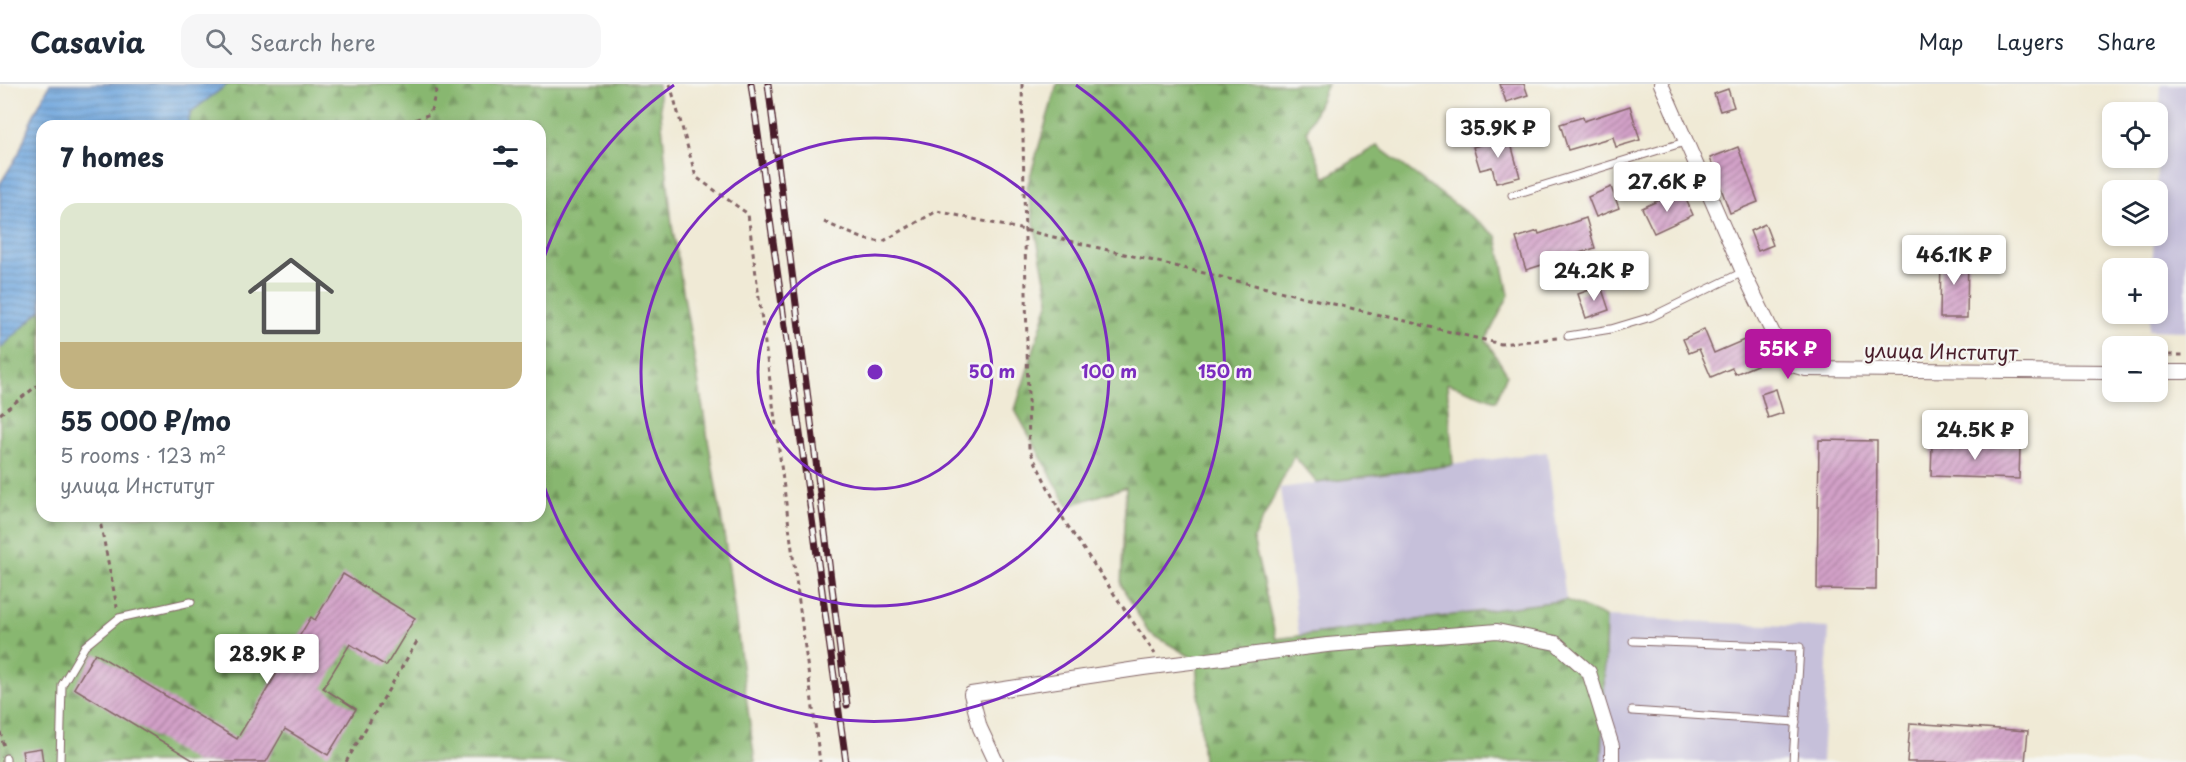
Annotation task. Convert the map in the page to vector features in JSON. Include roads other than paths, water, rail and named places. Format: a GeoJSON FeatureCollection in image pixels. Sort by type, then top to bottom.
{"type":"FeatureCollection","features":[{"type":"Feature","properties":{"kind":"street","name":"улица Институт"},"geometry":{"type":"LineString","coordinates":[[1661,84],[1743,272],[1782,352],[1792,364],[1806,369],[2102,372]]}},
{"type":"Feature","properties":{"kind":"street"},"geometry":{"type":"LineString","coordinates":[[2168,372],[2186,372]]}},
{"type":"Feature","properties":{"kind":"street"},"geometry":{"type":"LineString","coordinates":[[996,762],[980,728],[971,694],[1163,665],[1327,645],[1497,632],[1556,643],[1589,672],[1612,746],[1612,762]]}},
{"type":"Feature","properties":{"kind":"lane"},"geometry":{"type":"LineString","coordinates":[[1512,195],[1685,142]]}},
{"type":"Feature","properties":{"kind":"lane"},"geometry":{"type":"LineString","coordinates":[[1568,336],[1611,329],[1651,317],[1743,272]]}},
{"type":"Feature","properties":{"kind":"lane"},"geometry":{"type":"LineString","coordinates":[[60,762],[62,685],[85,646],[119,618],[191,602]]}},
{"type":"Feature","properties":{"kind":"lane"},"geometry":{"type":"LineString","coordinates":[[1633,640],[1800,647],[1793,762]]}},
{"type":"Feature","properties":{"kind":"lane"},"geometry":{"type":"LineString","coordinates":[[1632,711],[1796,722]]}},
{"type":"Feature","properties":{"kind":"water"},"geometry":{"type":"Polygon","coordinates":[[[50,84],[228,84],[191,112],[189,120],[36,120],[36,315],[0,349],[0,184],[19,153],[32,118],[50,84]]]}},
{"type":"Feature","properties":{"kind":"railway"},"geometry":{"type":"LineString","coordinates":[[751,84],[846,762]]}},
{"type":"Feature","properties":{"kind":"railway"},"geometry":{"type":"LineString","coordinates":[[768,84],[847,705]]}}]}
